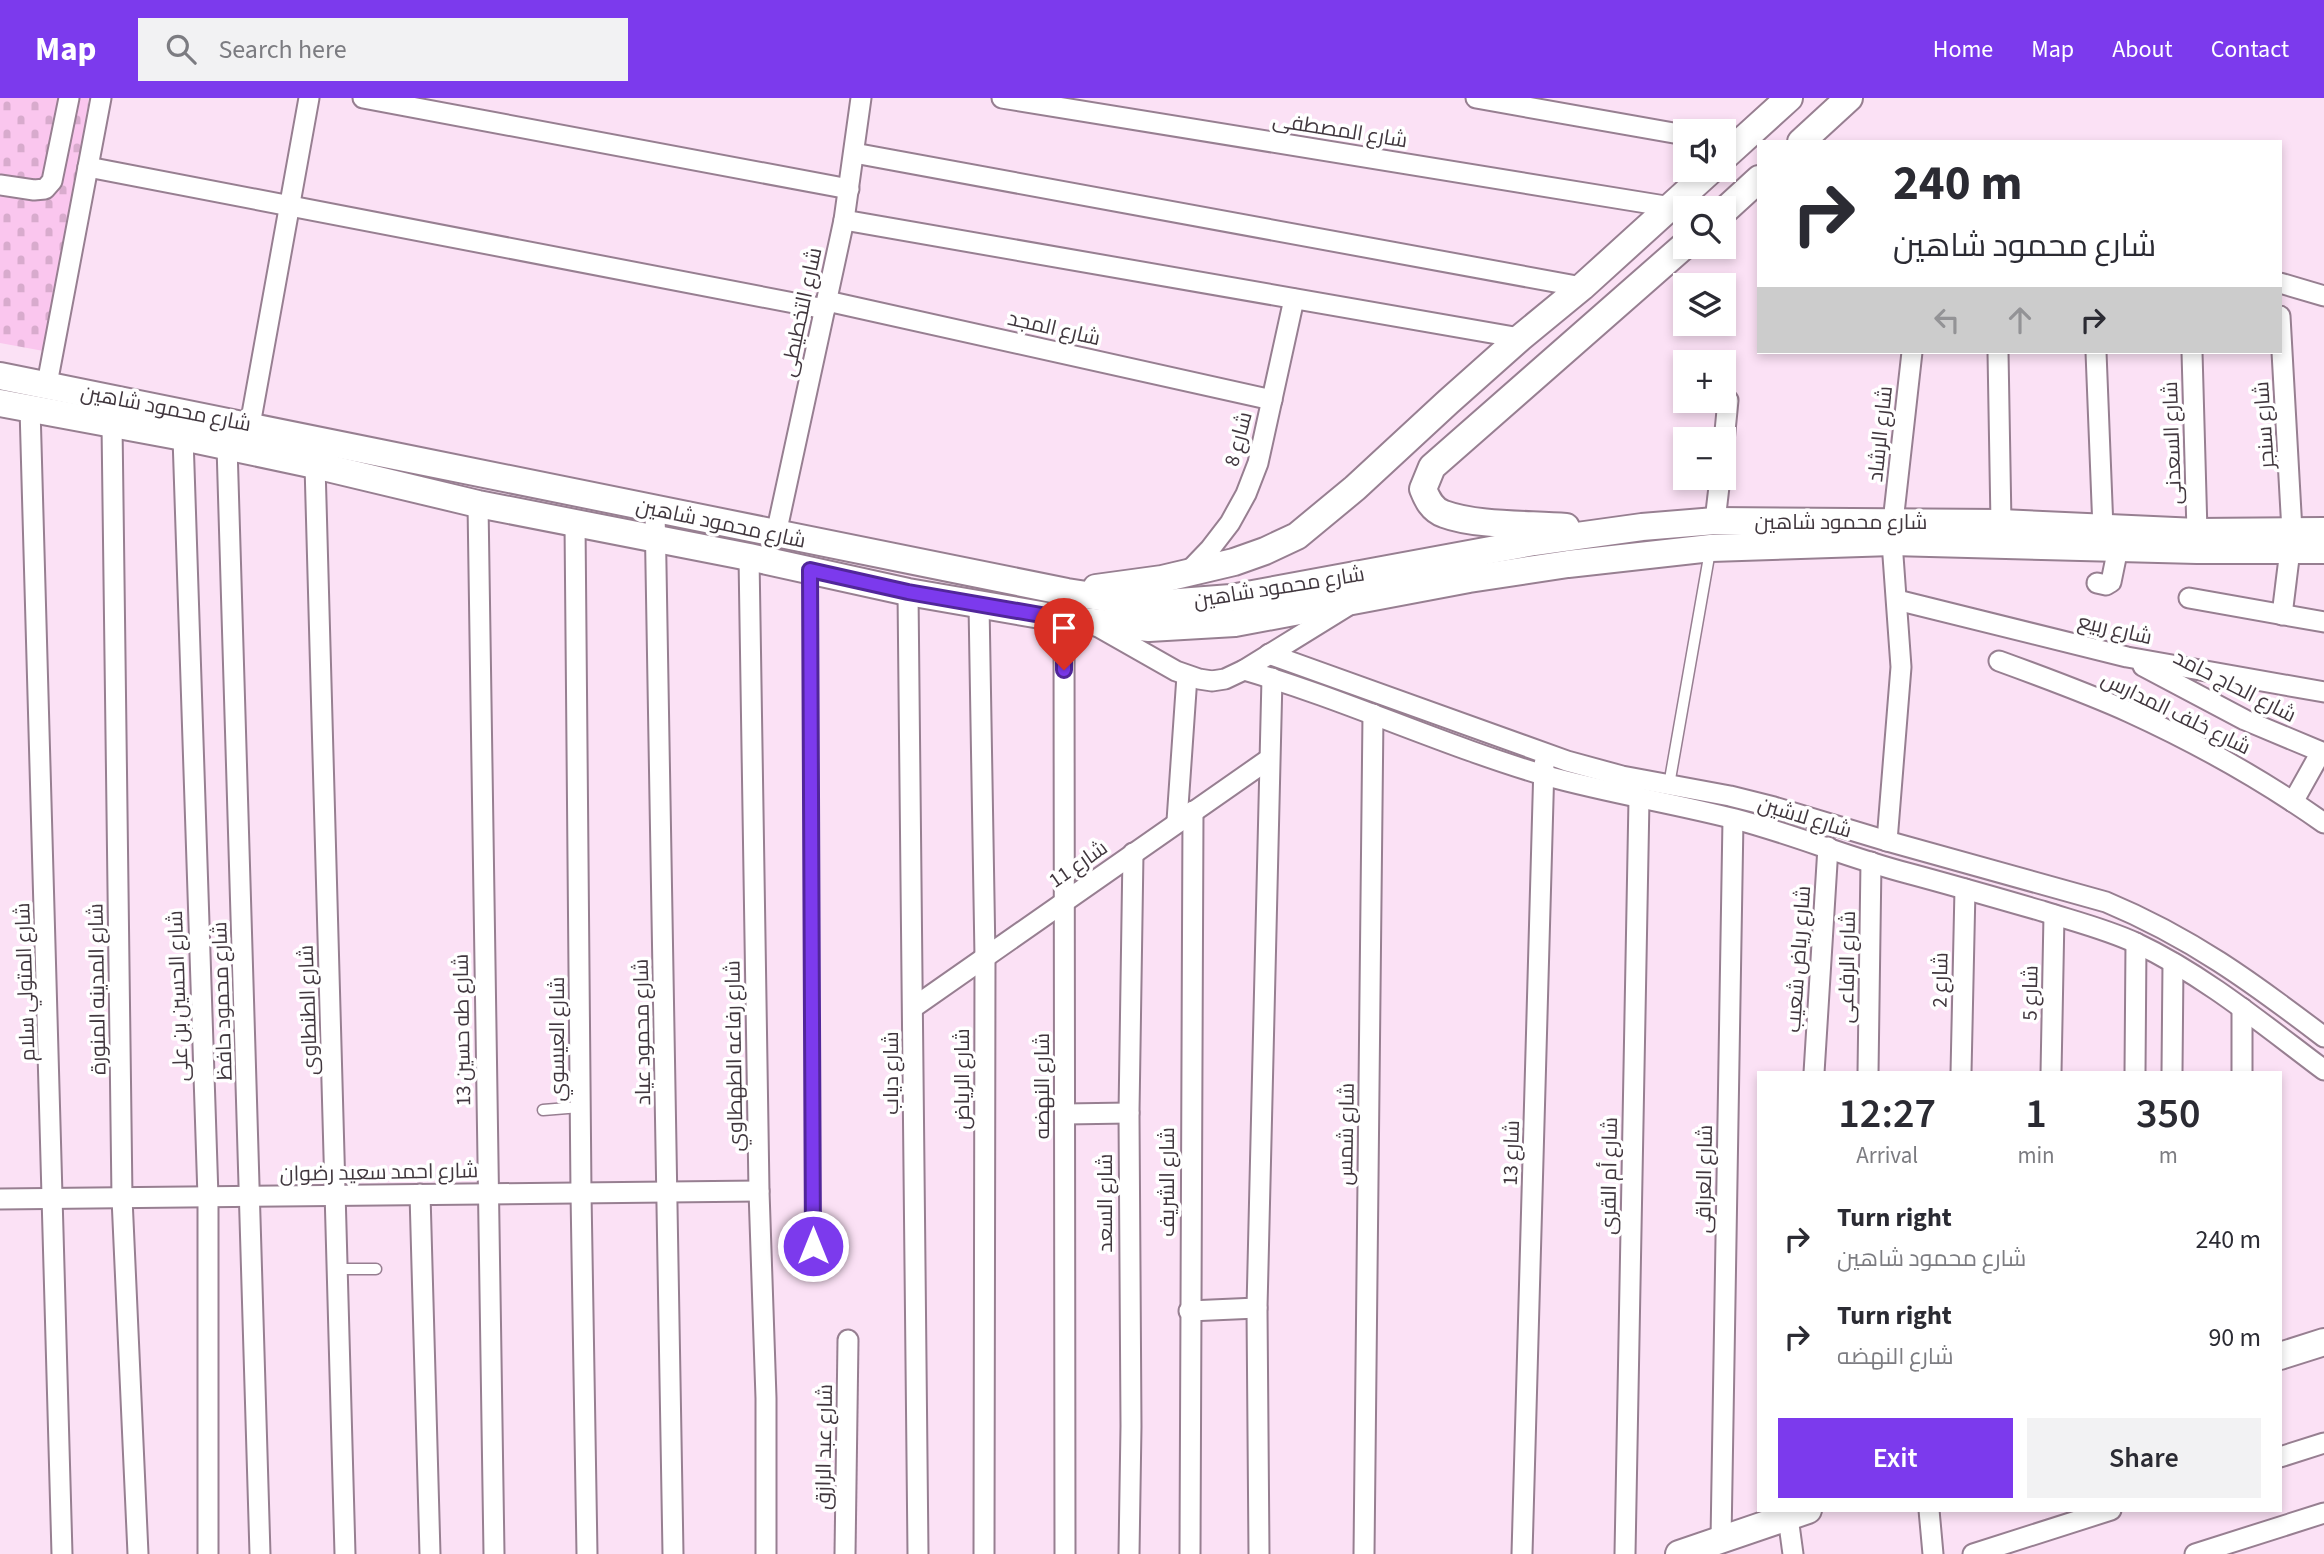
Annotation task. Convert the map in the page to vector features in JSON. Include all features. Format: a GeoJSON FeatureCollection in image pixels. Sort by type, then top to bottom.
{"type":"FeatureCollection","features":[{"type":"Feature","properties":{"kind":"main road"},"geometry":{"type":"LineString","coordinates":[[1736,141],[1789,98]]}},
{"type":"Feature","properties":{"kind":"main road"},"geometry":{"type":"LineString","coordinates":[[1803,140],[1849,98]]}},
{"type":"Feature","properties":{"kind":"main road"},"geometry":{"type":"LineString","coordinates":[[1067,592],[1187,573],[1234,562],[1297,536],[1356,488],[1520,338],[1582,287],[1698,182]]}},
{"type":"Feature","properties":{"kind":"main road"},"geometry":{"type":"LineString","coordinates":[[1736,200],[1757,182]]}},
{"type":"Feature","properties":{"kind":"main road"},"geometry":{"type":"LineString","coordinates":[[1606,531],[1493,522],[1442,513],[1429,503],[1423,489],[1432,467],[1673,256]]}},
{"type":"Feature","properties":{"kind":"main road","name":"شارع محمود شاهين"},"geometry":{"type":"LineString","coordinates":[[0,376],[1067,592],[1143,602],[1198,602],[1231,598],[1606,531],[1715,521],[1893,532],[2291,541],[2324,531]]}},
{"type":"Feature","properties":{"kind":"main road","name":"شارع محمود شاهين"},"geometry":{"type":"LineString","coordinates":[[0,403],[227,446],[478,504],[749,557],[908,592],[1076,620],[1149,628],[1192,627],[1271,618],[1469,579],[1668,551],[2001,523],[2110,538],[2197,532],[2291,541],[2324,550]]}},
{"type":"Feature","properties":{"kind":"main road"},"geometry":{"type":"LineString","coordinates":[[2282,1355],[2324,1342]]}},
{"type":"Feature","properties":{"kind":"main road"},"geometry":{"type":"LineString","coordinates":[[1679,1554],[1713,1546],[1794,1513]]}},
{"type":"Feature","properties":{"kind":"street"},"geometry":{"type":"LineString","coordinates":[[0,184],[34,190],[45,189],[52,181],[69,98]]}},
{"type":"Feature","properties":{"kind":"street"},"geometry":{"type":"LineString","coordinates":[[47,384],[101,98]]}},
{"type":"Feature","properties":{"kind":"street"},"geometry":{"type":"LineString","coordinates":[[250,425],[309,98]]}},
{"type":"Feature","properties":{"kind":"street"},"geometry":{"type":"LineString","coordinates":[[363,98],[849,189]]}},
{"type":"Feature","properties":{"kind":"street","name":"شارع التخطيطى"},"geometry":{"type":"LineString","coordinates":[[776,534],[844,219],[860,98]]}},
{"type":"Feature","properties":{"kind":"street","name":"شارع المصطفى"},"geometry":{"type":"LineString","coordinates":[[1002,98],[1671,207]]}},
{"type":"Feature","properties":{"kind":"street"},"geometry":{"type":"LineString","coordinates":[[1476,98],[1673,133]]}},
{"type":"Feature","properties":{"kind":"street"},"geometry":{"type":"LineString","coordinates":[[854,153],[1582,287]]}},
{"type":"Feature","properties":{"kind":"street","name":"شارع المجد"},"geometry":{"type":"LineString","coordinates":[[88,167],[826,305],[1272,400]]}},
{"type":"Feature","properties":{"kind":"street"},"geometry":{"type":"LineString","coordinates":[[844,219],[1520,338]]}},
{"type":"Feature","properties":{"kind":"street"},"geometry":{"type":"LineString","coordinates":[[2282,285],[2324,296]]}},
{"type":"Feature","properties":{"kind":"street","name":"شارع 8"},"geometry":{"type":"LineString","coordinates":[[1187,573],[1217,540],[1246,494],[1258,463],[1294,299]]}},
{"type":"Feature","properties":{"kind":"street","name":"شارع الرشاد"},"geometry":{"type":"LineString","coordinates":[[1887,841],[1900,701],[1900,633],[1893,532],[1912,354]]}},
{"type":"Feature","properties":{"kind":"street"},"geometry":{"type":"LineString","coordinates":[[1998,354],[2001,523]]}},
{"type":"Feature","properties":{"kind":"street"},"geometry":{"type":"LineString","coordinates":[[2096,354],[2111,582],[2097,583]]}},
{"type":"Feature","properties":{"kind":"street","name":"شارع السعدنى"},"geometry":{"type":"LineString","coordinates":[[2192,354],[2197,532]]}},
{"type":"Feature","properties":{"kind":"street","name":"شارع سنجر"},"geometry":{"type":"LineString","coordinates":[[2282,354],[2291,541],[2282,615]]}},
{"type":"Feature","properties":{"kind":"street","name":"شارع المتولي سلام"},"geometry":{"type":"LineString","coordinates":[[30,408],[62,1554]]}},
{"type":"Feature","properties":{"kind":"street","name":"شارع المدينه المنورة"},"geometry":{"type":"LineString","coordinates":[[111,424],[122,1198],[138,1554]]}},
{"type":"Feature","properties":{"kind":"street","name":"شارع الحسين بن على"},"geometry":{"type":"LineString","coordinates":[[183,437],[208,1197],[208,1554]]}},
{"type":"Feature","properties":{"kind":"street","name":"شارع محمود حافظ"},"geometry":{"type":"LineString","coordinates":[[227,446],[260,1554]]}},
{"type":"Feature","properties":{"kind":"street","name":"شارع الطنطاوى"},"geometry":{"type":"LineString","coordinates":[[314,465],[345,1554]]}},
{"type":"Feature","properties":{"kind":"street"},"geometry":{"type":"LineString","coordinates":[[1715,521],[1719,490]]}},
{"type":"Feature","properties":{"kind":"street","name":"شارع طه حسين 13"},"geometry":{"type":"LineString","coordinates":[[478,504],[494,1554]]}},
{"type":"Feature","properties":{"kind":"street","name":"شارع محمود عياد"},"geometry":{"type":"LineString","coordinates":[[654,509],[673,1554]]}},
{"type":"Feature","properties":{"kind":"street","name":"شارع العيسوي"},"geometry":{"type":"LineString","coordinates":[[575,523],[587,1554]]}},
{"type":"Feature","properties":{"kind":"street","name":"شارع رفاعه الطهطاوي"},"geometry":{"type":"LineString","coordinates":[[749,557],[759,1191],[766,1398],[766,1554]]}},
{"type":"Feature","properties":{"kind":"street","name":"شارع دياب"},"geometry":{"type":"LineString","coordinates":[[908,592],[918,1554]]}},
{"type":"Feature","properties":{"kind":"street"},"geometry":{"type":"LineString","coordinates":[[2189,598],[2324,622]]}},
{"type":"Feature","properties":{"kind":"street"},"geometry":{"type":"LineString","coordinates":[[1076,620],[1187,676],[1212,681],[1226,679],[1244,670],[1359,599]]}},
{"type":"Feature","properties":{"kind":"street","name":"شارع ربيع"},"geometry":{"type":"LineString","coordinates":[[1898,600],[2127,657],[2324,692]]}},
{"type":"Feature","properties":{"kind":"street","name":"شارع الرياض"},"geometry":{"type":"LineString","coordinates":[[979,604],[985,957],[984,1554]]}},
{"type":"Feature","properties":{"kind":"street","name":"شارع النهضه"},"geometry":{"type":"LineString","coordinates":[[1065,1554],[1065,901],[1076,620]]}},
{"type":"Feature","properties":{"kind":"street","name":"شارع لاشين"},"geometry":{"type":"LineString","coordinates":[[1269,654],[1545,754],[1594,769],[1730,796],[2106,902],[2202,949],[2260,988],[2324,1037]]}},
{"type":"Feature","properties":{"kind":"street","name":"شارع الحاج حامد"},"geometry":{"type":"LineString","coordinates":[[2127,657],[2245,720],[2323,752]]}},
{"type":"Feature","properties":{"kind":"street","name":"شارع خلف المدارس"},"geometry":{"type":"LineString","coordinates":[[1999,661],[2129,712],[2202,748],[2324,823]]}},
{"type":"Feature","properties":{"kind":"street"},"geometry":{"type":"LineString","coordinates":[[1302,688],[1311,669]]}},
{"type":"Feature","properties":{"kind":"street","name":"شارع لاشين"},"geometry":{"type":"LineString","coordinates":[[1244,670],[1302,688],[1544,775],[1733,819],[2054,915],[2136,943],[2242,1008],[2324,1070]]}},
{"type":"Feature","properties":{"kind":"street","name":"شارع الشريف"},"geometry":{"type":"LineString","coordinates":[[1187,676],[1185,816],[1190,1554]]}},
{"type":"Feature","properties":{"kind":"street"},"geometry":{"type":"LineString","coordinates":[[1259,1554],[1257,1308],[1272,678]]}},
{"type":"Feature","properties":{"kind":"street","name":"شارع شمس"},"geometry":{"type":"LineString","coordinates":[[1364,1554],[1373,714]]}},
{"type":"Feature","properties":{"kind":"street"},"geometry":{"type":"LineString","coordinates":[[2293,802],[2323,752]]}},
{"type":"Feature","properties":{"kind":"street","name":"شارع 13"},"geometry":{"type":"LineString","coordinates":[[1522,1554],[1545,754]]}},
{"type":"Feature","properties":{"kind":"street","name":"شارع 11"},"geometry":{"type":"LineString","coordinates":[[914,1007],[1269,759]]}},
{"type":"Feature","properties":{"kind":"street","name":"شارع أم القرى"},"geometry":{"type":"LineString","coordinates":[[1625,1554],[1639,799]]}},
{"type":"Feature","properties":{"kind":"street"},"geometry":{"type":"LineString","coordinates":[[1796,837],[1802,815]]}},
{"type":"Feature","properties":{"kind":"street","name":"شارع العراقى"},"geometry":{"type":"LineString","coordinates":[[1713,1546],[1733,819]]}},
{"type":"Feature","properties":{"kind":"street","name":"شارع رياض شعيب"},"geometry":{"type":"LineString","coordinates":[[1814,1071],[1828,847]]}},
{"type":"Feature","properties":{"kind":"street","name":"شارع السعد"},"geometry":{"type":"LineString","coordinates":[[1129,1554],[1129,1112],[1133,853]]}},
{"type":"Feature","properties":{"kind":"street","name":"شارع الرفاعى"},"geometry":{"type":"LineString","coordinates":[[1867,1071],[1871,862]]}},
{"type":"Feature","properties":{"kind":"street","name":"شارع 2"},"geometry":{"type":"LineString","coordinates":[[1961,1071],[1965,889]]}},
{"type":"Feature","properties":{"kind":"street","name":"شارع 5"},"geometry":{"type":"LineString","coordinates":[[2051,1071],[2054,915]]}},
{"type":"Feature","properties":{"kind":"street"},"geometry":{"type":"LineString","coordinates":[[2136,943],[2136,1071]]}},
{"type":"Feature","properties":{"kind":"street"},"geometry":{"type":"LineString","coordinates":[[2172,1071],[2180,968],[2202,949]]}},
{"type":"Feature","properties":{"kind":"street"},"geometry":{"type":"LineString","coordinates":[[2242,1008],[2242,1071]]}},
{"type":"Feature","properties":{"kind":"street"},"geometry":{"type":"LineString","coordinates":[[1065,1114],[1129,1112]]}},
{"type":"Feature","properties":{"kind":"street","name":"شارع احمد سعيد رضوان"},"geometry":{"type":"LineString","coordinates":[[0,1199],[759,1191]]}},
{"type":"Feature","properties":{"kind":"street"},"geometry":{"type":"LineString","coordinates":[[420,1194],[430,1554]]}},
{"type":"Feature","properties":{"kind":"street"},"geometry":{"type":"LineString","coordinates":[[1189,1311],[1257,1308]]}},
{"type":"Feature","properties":{"kind":"street","name":"شارع عبد الرازق"},"geometry":{"type":"LineString","coordinates":[[845,1554],[848,1340]]}},
{"type":"Feature","properties":{"kind":"street"},"geometry":{"type":"LineString","coordinates":[[2282,1456],[2324,1443]]}},
{"type":"Feature","properties":{"kind":"street"},"geometry":{"type":"LineString","coordinates":[[1928,1512],[1933,1554]]}},
{"type":"Feature","properties":{"kind":"street"},"geometry":{"type":"LineString","coordinates":[[1973,1554],[2105,1512]]}},
{"type":"Feature","properties":{"kind":"street"},"geometry":{"type":"LineString","coordinates":[[1793,1554],[1794,1513]]}},
{"type":"Feature","properties":{"kind":"street"},"geometry":{"type":"LineString","coordinates":[[2195,1554],[2324,1513]]}},
{"type":"Feature","properties":{"kind":"lane"},"geometry":{"type":"LineString","coordinates":[[1669,785],[1711,548]]}},
{"type":"Feature","properties":{"kind":"lane"},"geometry":{"type":"LineString","coordinates":[[810,570],[813,1273]]}},
{"type":"Feature","properties":{"kind":"lane"},"geometry":{"type":"LineString","coordinates":[[543,1110],[580,1107]]}},
{"type":"Feature","properties":{"kind":"lane"},"geometry":{"type":"LineString","coordinates":[[337,1269],[376,1269]]}},
{"type":"Feature","properties":{"kind":"green space"},"geometry":{"type":"Polygon","coordinates":[[[0,98],[89,98],[49,352],[0,343],[0,98]]]}},
{"type":"Feature","properties":{"kind":"route"},"geometry":{"type":"LineString","coordinates":[[813,1246],[810,570],[908,592],[1064,619],[1064,670]]}}]}
